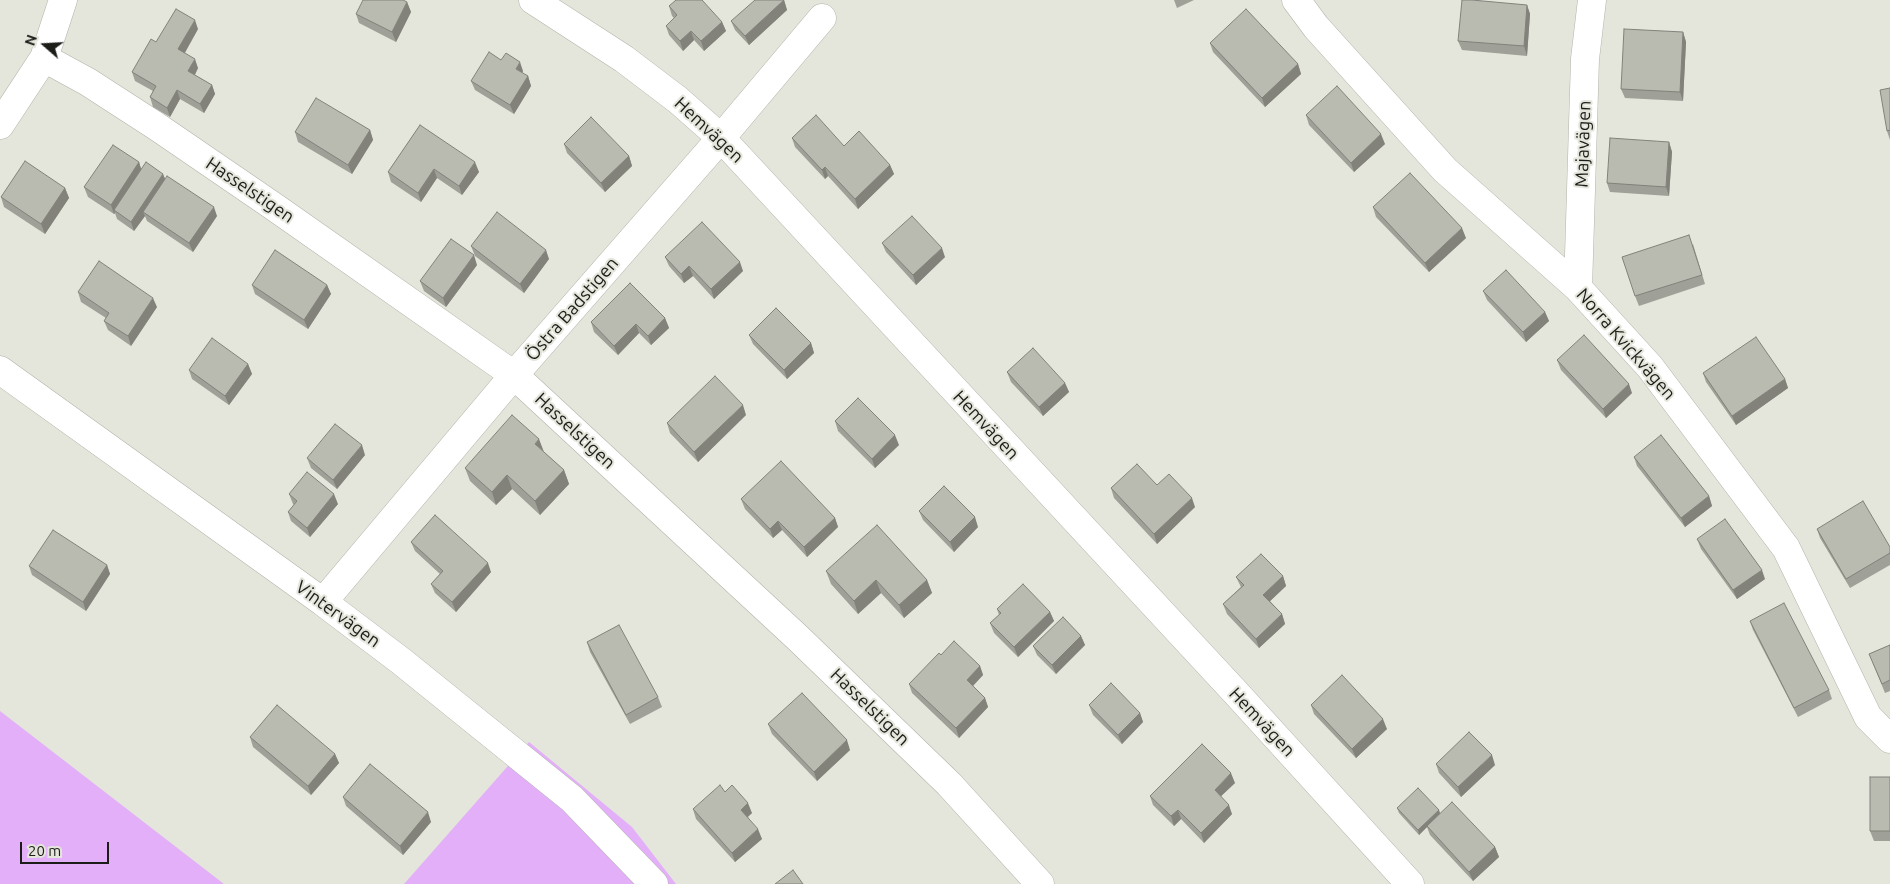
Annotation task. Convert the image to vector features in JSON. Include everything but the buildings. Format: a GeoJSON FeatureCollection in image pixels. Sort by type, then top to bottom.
{"type":"FeatureCollection","features":[{"type":"Feature","properties":{"kind":"street"},"geometry":{"type":"LineString","coordinates":[[0,125],[44,58],[63,0]]}},
{"type":"Feature","properties":{"kind":"street","name":"Hemvägen"},"geometry":{"type":"LineString","coordinates":[[533,0],[624,59],[678,100],[721,138],[1244,702],[1410,884]]}},
{"type":"Feature","properties":{"kind":"street","name":"Norra Kvickvägen"},"geometry":{"type":"LineString","coordinates":[[1296,0],[1316,27],[1445,170],[1578,288],[1650,367],[1786,548],[1868,717],[1890,739]]}},
{"type":"Feature","properties":{"kind":"street","name":"Majavägen"},"geometry":{"type":"LineString","coordinates":[[1578,288],[1585,59],[1592,0]]}},
{"type":"Feature","properties":{"kind":"street","name":"Östra Badstigen"},"geometry":{"type":"LineString","coordinates":[[323,602],[514,374],[721,138],[822,18]]}},
{"type":"Feature","properties":{"kind":"street","name":"Hasselstigen"},"geometry":{"type":"LineString","coordinates":[[44,58],[88,82],[156,126],[282,211],[514,374],[798,638],[949,784],[1040,884]]}},
{"type":"Feature","properties":{"kind":"street","name":"Vintervägen"},"geometry":{"type":"LineString","coordinates":[[0,370],[402,661],[572,799],[654,884]]}},
{"type":"Feature","properties":{"kind":"shaded area"},"geometry":{"type":"Polygon","coordinates":[[[0,711],[224,884],[0,884],[0,711]]]}},
{"type":"Feature","properties":{"kind":"shaded area"},"geometry":{"type":"Polygon","coordinates":[[[529,742],[632,827],[676,884],[404,884],[529,742]]]}}]}
